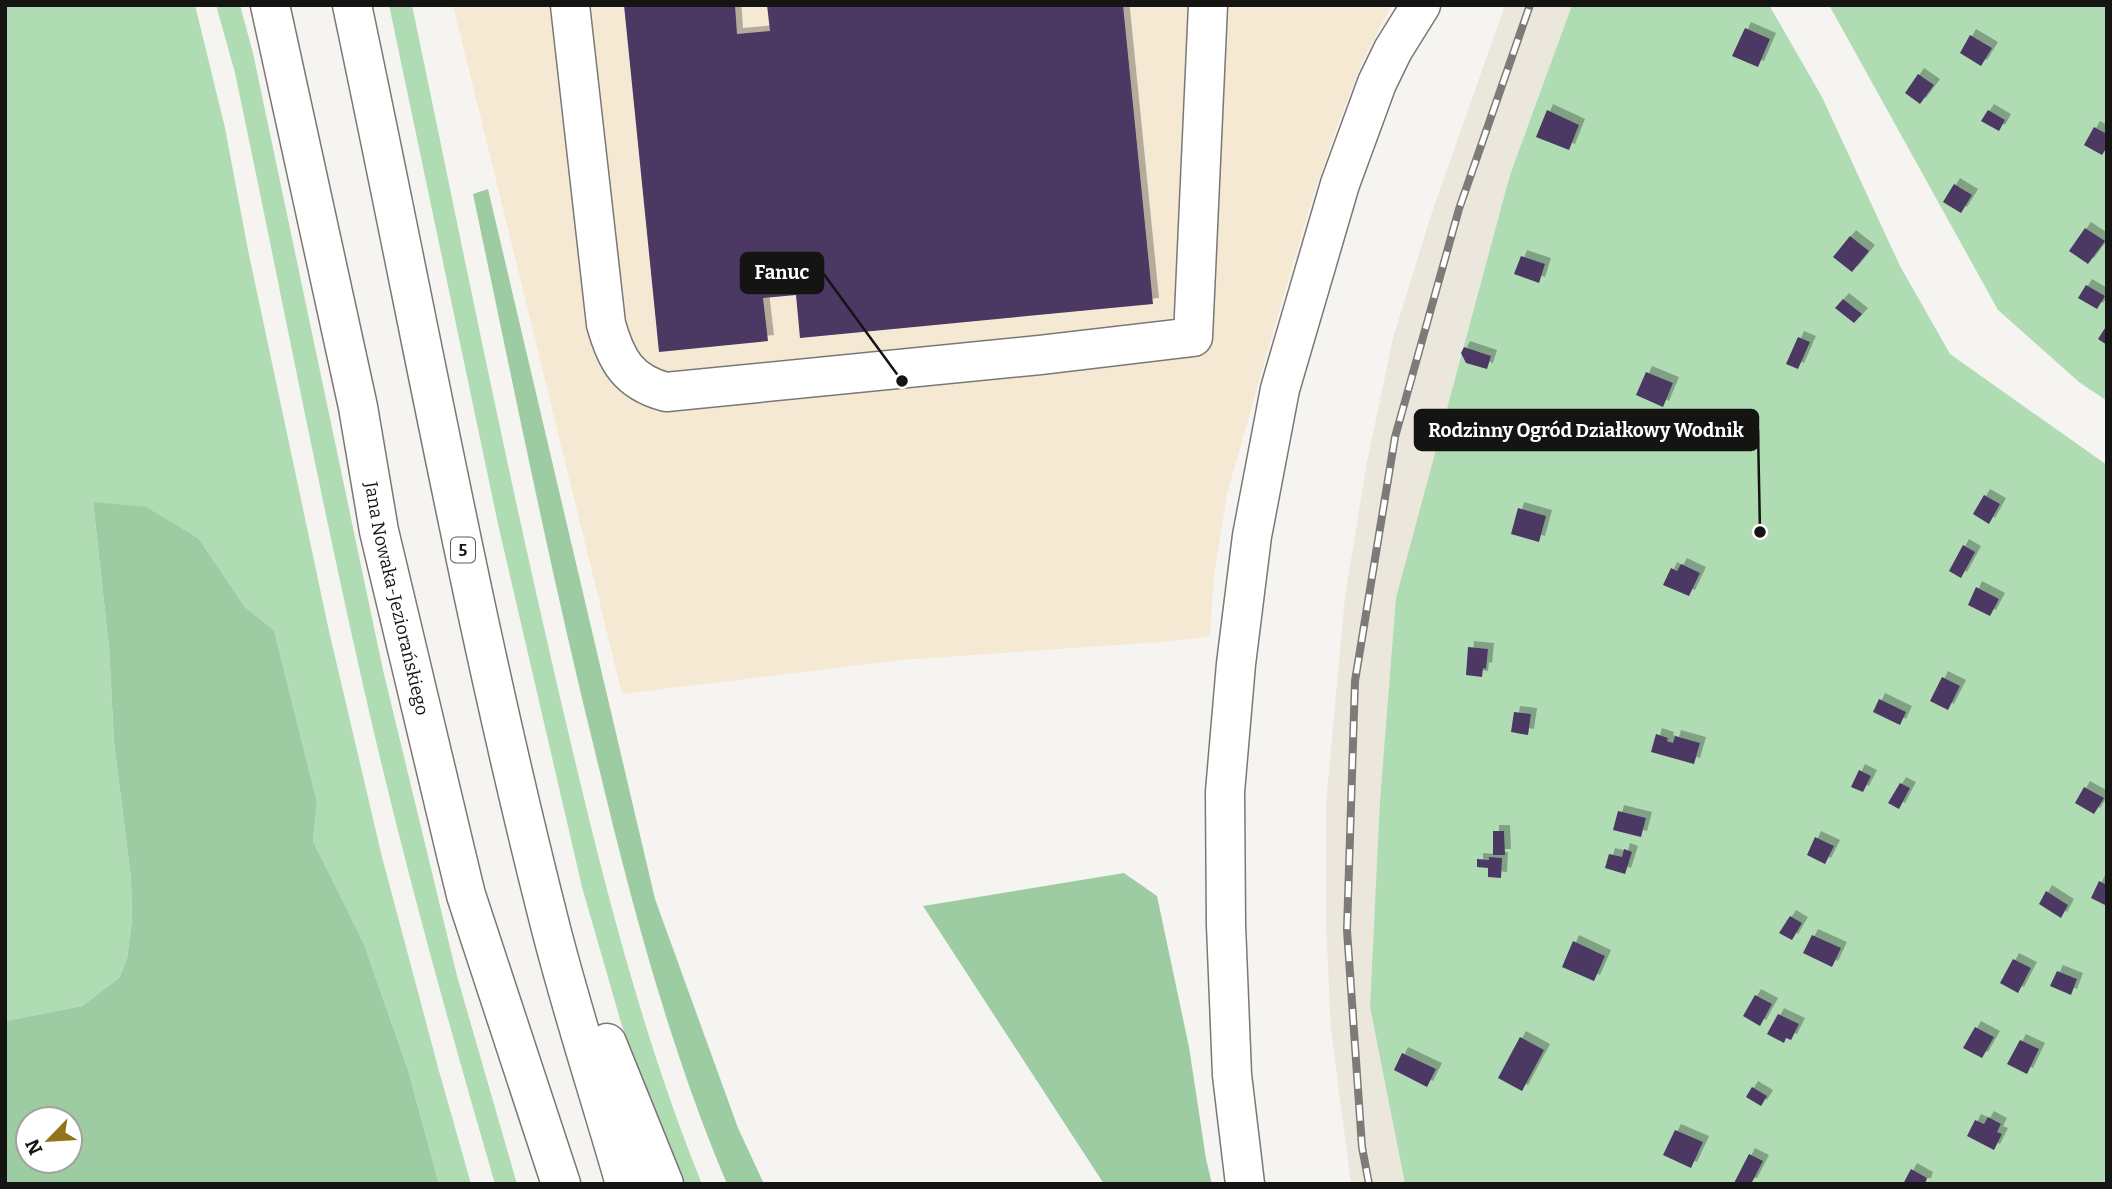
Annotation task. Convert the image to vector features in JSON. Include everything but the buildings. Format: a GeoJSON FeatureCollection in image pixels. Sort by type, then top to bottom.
{"type":"FeatureCollection","features":[{"type":"Feature","properties":{"kind":"main road","name":"Jana Nowaka-Jeziorańskiego"},"geometry":{"type":"LineString","coordinates":[[270,5],[350,369],[379,531],[469,904],[561,1184]]}},
{"type":"Feature","properties":{"kind":"main road","name":"5"},"geometry":{"type":"LineString","coordinates":[[352,5],[455,515],[552,931],[625,1184]]}},
{"type":"Feature","properties":{"kind":"main road"},"geometry":{"type":"LineString","coordinates":[[569,5],[606,324],[619,359],[630,373],[641,383],[666,392],[1193,337],[1208,5]]}},
{"type":"Feature","properties":{"kind":"main road"},"geometry":{"type":"LineString","coordinates":[[1245,1184],[1232,1075],[1226,925],[1225,792],[1236,664],[1252,536],[1280,389],[1340,184],[1377,83],[1393,50],[1421,5]]}},
{"type":"Feature","properties":{"kind":"main road"},"geometry":{"type":"LineString","coordinates":[[469,904],[509,1097],[533,1184]]}},
{"type":"Feature","properties":{"kind":"main road"},"geometry":{"type":"LineString","coordinates":[[552,931],[601,1028],[664,1184]]}},
{"type":"Feature","properties":{"kind":"shaded area"},"geometry":{"type":"Polygon","coordinates":[[[453,5],[1392,5],[1361,65],[1337,127],[1312,200],[1269,346],[1227,494],[1214,575],[1210,636],[1175,641],[901,660],[622,694],[453,5]]]}},
{"type":"Feature","properties":{"kind":"shaded area"},"geometry":{"type":"Polygon","coordinates":[[[1505,5],[1572,5],[1510,175],[1370,1007],[1405,1184],[1351,1184],[1331,1030],[1326,924],[1326,803],[1345,596],[1367,462],[1393,338],[1431,215],[1505,5]]]}},
{"type":"Feature","properties":{"kind":"green space"},"geometry":{"type":"Polygon","coordinates":[[[5,5],[195,5],[225,128],[248,250],[329,631],[382,857],[471,1184],[439,1184],[408,1070],[364,944],[313,841],[317,802],[274,630],[245,607],[199,539],[93,502],[109,647],[114,742],[131,879],[132,920],[127,959],[119,978],[82,1006],[5,1021],[5,5]]]}},
{"type":"Feature","properties":{"kind":"green space"},"geometry":{"type":"Polygon","coordinates":[[[216,5],[240,5],[253,53],[383,670],[457,976],[517,1184],[495,1184],[409,873],[346,609],[235,73],[216,5]]]}},
{"type":"Feature","properties":{"kind":"green space"},"geometry":{"type":"Polygon","coordinates":[[[389,5],[412,5],[518,512],[586,808],[637,998],[678,1123],[702,1184],[678,1184],[622,1026],[582,887],[498,524],[389,5]]]}},
{"type":"Feature","properties":{"kind":"green space"},"geometry":{"type":"Polygon","coordinates":[[[1572,5],[1769,5],[1822,97],[1900,266],[1950,354],[2107,465],[2107,1184],[1405,1184],[1370,1007],[1380,801],[1396,598],[1510,175],[1572,5]]]}},
{"type":"Feature","properties":{"kind":"green space"},"geometry":{"type":"Polygon","coordinates":[[[1829,5],[2107,5],[2107,401],[2079,382],[1998,310],[1829,5]]]}},
{"type":"Feature","properties":{"kind":"green space"},"geometry":{"type":"Polygon","coordinates":[[[488,189],[655,899],[738,1128],[764,1184],[727,1184],[706,1133],[670,1029],[639,924],[564,622],[473,194],[488,189]]]}},
{"type":"Feature","properties":{"kind":"green space"},"geometry":{"type":"Polygon","coordinates":[[[93,502],[146,507],[199,539],[245,607],[274,630],[317,802],[313,841],[364,944],[408,1070],[439,1184],[5,1184],[5,1021],[82,1006],[119,978],[127,959],[132,920],[131,879],[114,742],[109,647],[93,502]]]}},
{"type":"Feature","properties":{"kind":"green space"},"geometry":{"type":"Polygon","coordinates":[[[1124,873],[1157,896],[1189,1047],[1212,1184],[1104,1184],[923,906],[1124,873]]]}},
{"type":"Feature","properties":{"kind":"railway"},"geometry":{"type":"LineString","coordinates":[[1369,1184],[1362,1147],[1347,930],[1355,681],[1395,437],[1459,209],[1530,5]]}},
{"type":"Feature","properties":{"kind":"place","name":"Fanuc"},"geometry":{"type":"Point","coordinates":[902,381]}},
{"type":"Feature","properties":{"kind":"place","name":"Rodzinny Ogród Działkowy Wodnik"},"geometry":{"type":"Point","coordinates":[1760,532]}}]}
